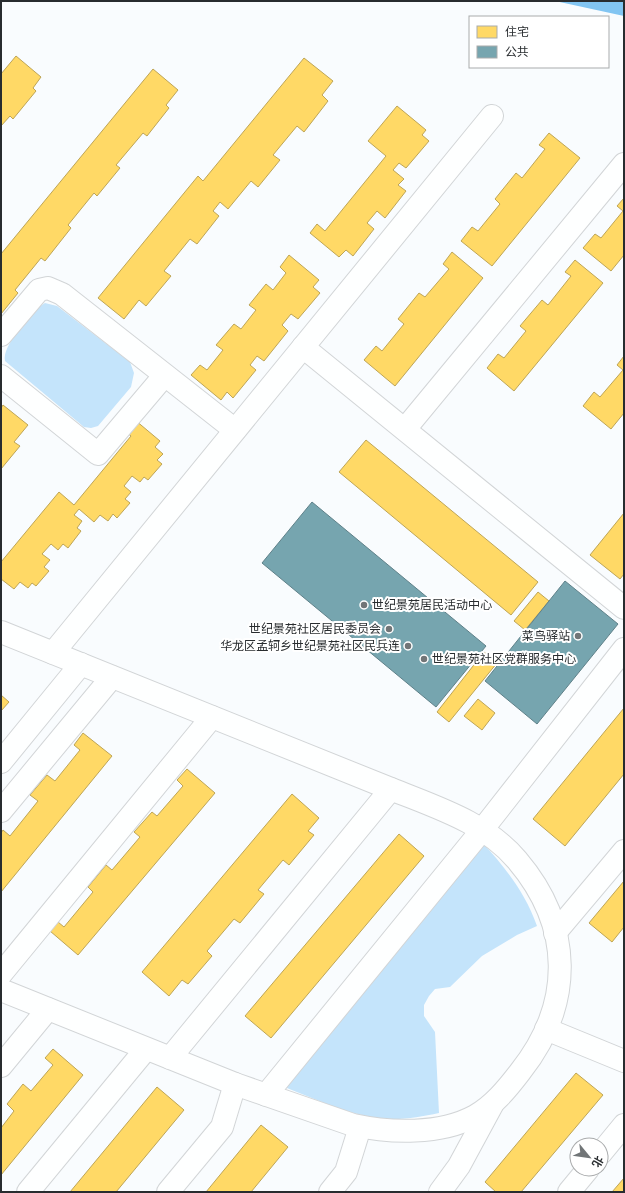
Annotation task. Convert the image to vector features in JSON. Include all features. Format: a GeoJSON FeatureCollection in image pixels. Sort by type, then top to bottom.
{"type":"FeatureCollection","features":[{"type":"Feature","properties":{"kind":"street"},"geometry":{"type":"LineString","coordinates":[[53,653],[492,116]]}},
{"type":"Feature","properties":{"kind":"street"},"geometry":{"type":"LineString","coordinates":[[405,429],[624,164]]}},
{"type":"Feature","properties":{"kind":"street"},"geometry":{"type":"LineString","coordinates":[[1,335],[39,290],[48,288],[62,294],[164,376],[235,430]]}},
{"type":"Feature","properties":{"kind":"street"},"geometry":{"type":"LineString","coordinates":[[303,347],[624,608]]}},
{"type":"Feature","properties":{"kind":"street"},"geometry":{"type":"LineString","coordinates":[[1,376],[98,454],[164,376]]}},
{"type":"Feature","properties":{"kind":"street"},"geometry":{"type":"LineString","coordinates":[[1,632],[392,789],[443,810],[482,830],[494,838],[516,859],[535,883],[549,910],[560,960],[560,982],[556,1006],[530,1060],[509,1086],[493,1102],[475,1116],[452,1125],[423,1129],[372,1129],[360,1127],[235,1084],[1,990]]}},
{"type":"Feature","properties":{"kind":"street"},"geometry":{"type":"LineString","coordinates":[[266,1095],[482,830],[624,649]]}},
{"type":"Feature","properties":{"kind":"street"},"geometry":{"type":"LineString","coordinates":[[1,762],[81,664]]}},
{"type":"Feature","properties":{"kind":"street"},"geometry":{"type":"LineString","coordinates":[[1,811],[112,677]]}},
{"type":"Feature","properties":{"kind":"street"},"geometry":{"type":"LineString","coordinates":[[1,974],[212,717]]}},
{"type":"Feature","properties":{"kind":"street"},"geometry":{"type":"LineString","coordinates":[[170,1058],[392,789]]}},
{"type":"Feature","properties":{"kind":"street"},"geometry":{"type":"LineString","coordinates":[[555,933],[624,851]]}},
{"type":"Feature","properties":{"kind":"street"},"geometry":{"type":"LineString","coordinates":[[1,1066],[48,1009]]}},
{"type":"Feature","properties":{"kind":"street"},"geometry":{"type":"LineString","coordinates":[[546,1029],[624,1061]]}},
{"type":"Feature","properties":{"kind":"street"},"geometry":{"type":"LineString","coordinates":[[28,1192],[146,1049]]}},
{"type":"Feature","properties":{"kind":"street"},"geometry":{"type":"LineString","coordinates":[[168,1192],[222,1127],[235,1084]]}},
{"type":"Feature","properties":{"kind":"street"},"geometry":{"type":"LineString","coordinates":[[443,1191],[459,1166],[493,1102]]}},
{"type":"Feature","properties":{"kind":"street"},"geometry":{"type":"LineString","coordinates":[[609,1143],[624,1125]]}},
{"type":"Feature","properties":{"kind":"street"},"geometry":{"type":"LineString","coordinates":[[330,1192],[346,1172],[360,1127]]}},
{"type":"Feature","properties":{"kind":"street"},"geometry":{"type":"LineString","coordinates":[[569,1192],[581,1177]]}},
{"type":"Feature","properties":{"kind":"shaded area"},"geometry":{"type":"Polygon","coordinates":[[[45,303],[57,306],[130,362],[134,373],[131,387],[98,426],[91,428],[84,427],[5,361],[5,355],[12,340],[39,307],[45,303]]]}},
{"type":"Feature","properties":{"kind":"shaded area"},"geometry":{"type":"Polygon","coordinates":[[[483,843],[521,892],[537,926],[517,935],[482,956],[450,987],[435,989],[424,1005],[424,1016],[435,1032],[439,1113],[401,1119],[386,1119],[366,1116],[330,1105],[282,1086],[483,843]]]}},
{"type":"Feature","properties":{"kind":"water"},"geometry":{"type":"Polygon","coordinates":[[[555,1],[624,1],[624,16],[555,1]]]}},
{"type":"Feature","properties":{"kind":"building: 住宅"},"geometry":{"type":"Polygon","coordinates":[[[16,56],[41,77],[33,88],[36,91],[13,119],[10,116],[1,126],[1,74],[16,56]]]}},
{"type":"Feature","properties":{"kind":"building: 住宅"},"geometry":{"type":"Polygon","coordinates":[[[304,58],[333,81],[322,95],[328,101],[304,132],[297,126],[273,155],[280,160],[258,187],[251,181],[228,209],[220,202],[213,211],[219,216],[197,244],[190,239],[164,271],[171,276],[146,306],[139,300],[124,319],[98,298],[198,176],[203,181],[304,58]]]}},
{"type":"Feature","properties":{"kind":"building: 住宅"},"geometry":{"type":"Polygon","coordinates":[[[153,69],[178,90],[166,105],[169,108],[147,136],[143,133],[116,165],[120,168],[97,196],[94,193],[68,225],[71,228],[45,261],[41,258],[15,290],[18,293],[1,314],[1,254],[153,69]]]}},
{"type":"Feature","properties":{"kind":"building: 住宅"},"geometry":{"type":"Polygon","coordinates":[[[397,106],[426,130],[422,135],[429,141],[406,168],[399,163],[393,170],[404,179],[398,185],[406,191],[385,218],[377,211],[367,223],[374,229],[353,256],[346,250],[339,257],[310,233],[317,224],[325,231],[386,156],[368,141],[397,106]]]}},
{"type":"Feature","properties":{"kind":"building: 住宅"},"geometry":{"type":"Polygon","coordinates":[[[549,133],[580,158],[492,266],[461,241],[472,227],[478,231],[500,204],[495,199],[516,173],[522,178],[545,149],[539,145],[549,133]]]}},
{"type":"Feature","properties":{"kind":"building: 住宅"},"geometry":{"type":"Polygon","coordinates":[[[624,198],[624,255],[611,271],[583,248],[595,234],[601,238],[623,211],[617,206],[624,198]]]}},
{"type":"Feature","properties":{"kind":"building: 住宅"},"geometry":{"type":"Polygon","coordinates":[[[452,252],[483,278],[395,386],[364,360],[376,346],[382,351],[404,324],[398,319],[419,293],[425,297],[449,269],[443,264],[452,252]]]}},
{"type":"Feature","properties":{"kind":"building: 住宅"},"geometry":{"type":"Polygon","coordinates":[[[289,255],[319,280],[313,287],[320,293],[298,319],[291,314],[282,325],[288,331],[264,361],[257,356],[250,365],[256,370],[233,398],[227,392],[221,400],[191,375],[200,365],[207,370],[223,350],[216,345],[234,324],[241,329],[256,310],[249,305],[266,284],[273,290],[286,273],[280,267],[289,255]]]}},
{"type":"Feature","properties":{"kind":"building: 住宅"},"geometry":{"type":"Polygon","coordinates":[[[575,260],[603,283],[514,391],[487,368],[498,354],[504,358],[526,331],[520,326],[542,300],[548,305],[571,276],[565,272],[575,260]]]}},
{"type":"Feature","properties":{"kind":"building: 住宅"},"geometry":{"type":"Polygon","coordinates":[[[624,356],[624,413],[611,429],[583,406],[594,392],[600,397],[623,370],[617,365],[624,356]]]}},
{"type":"Feature","properties":{"kind":"building: 住宅"},"geometry":{"type":"Polygon","coordinates":[[[3,405],[28,425],[14,442],[20,446],[1,469],[1,408],[3,405]]]}},
{"type":"Feature","properties":{"kind":"building: 住宅"},"geometry":{"type":"Polygon","coordinates":[[[135,420],[160,441],[155,447],[163,454],[157,460],[162,464],[148,480],[144,477],[140,482],[132,476],[124,486],[131,492],[125,499],[130,503],[117,518],[113,514],[108,521],[100,515],[94,522],[79,509],[74,515],[82,521],[77,528],[81,531],[68,548],[63,544],[58,550],[51,544],[42,554],[50,560],[44,567],[49,571],[36,586],[32,583],[28,588],[20,582],[14,589],[1,579],[1,562],[59,492],[74,505],[131,436],[126,432],[135,420]]]}},
{"type":"Feature","properties":{"kind":"building: 住宅"},"geometry":{"type":"Polygon","coordinates":[[[366,440],[538,582],[511,615],[339,472],[366,440]]]}},
{"type":"Feature","properties":{"kind":"building: 住宅"},"geometry":{"type":"Polygon","coordinates":[[[624,513],[624,574],[620,579],[590,555],[624,513]]]}},
{"type":"Feature","properties":{"kind":"building: 住宅"},"geometry":{"type":"Polygon","coordinates":[[[538,592],[549,601],[525,630],[514,621],[538,592]]]}},
{"type":"Feature","properties":{"kind":"building: 住宅"},"geometry":{"type":"Polygon","coordinates":[[[484,652],[497,663],[449,722],[437,712],[484,652]]]}},
{"type":"Feature","properties":{"kind":"building: 住宅"},"geometry":{"type":"Polygon","coordinates":[[[1,695],[9,702],[1,711],[1,695]]]}},
{"type":"Feature","properties":{"kind":"building: 住宅"},"geometry":{"type":"Polygon","coordinates":[[[478,699],[495,713],[482,730],[464,716],[478,699]]]}},
{"type":"Feature","properties":{"kind":"building: 住宅"},"geometry":{"type":"Polygon","coordinates":[[[624,708],[624,774],[565,846],[533,819],[624,708]]]}},
{"type":"Feature","properties":{"kind":"building: 住宅"},"geometry":{"type":"Polygon","coordinates":[[[83,733],[112,756],[1,892],[1,833],[3,830],[10,836],[38,801],[30,795],[47,775],[55,781],[80,750],[74,745],[83,733]]]}},
{"type":"Feature","properties":{"kind":"building: 住宅"},"geometry":{"type":"Polygon","coordinates":[[[187,769],[215,793],[78,955],[50,931],[58,922],[64,927],[93,892],[88,887],[106,865],[112,870],[140,837],[134,832],[152,812],[157,816],[183,786],[177,780],[187,769]]]}},
{"type":"Feature","properties":{"kind":"building: 住宅"},"geometry":{"type":"Polygon","coordinates":[[[292,794],[319,818],[308,831],[314,835],[289,865],[283,860],[258,890],[264,894],[240,923],[234,919],[207,951],[212,956],[188,984],[182,980],[169,996],[142,972],[292,794]]]}},
{"type":"Feature","properties":{"kind":"building: 住宅"},"geometry":{"type":"Polygon","coordinates":[[[399,834],[424,856],[271,1038],[245,1016],[399,834]]]}},
{"type":"Feature","properties":{"kind":"building: 住宅"},"geometry":{"type":"Polygon","coordinates":[[[624,881],[624,927],[612,942],[589,923],[624,881]]]}},
{"type":"Feature","properties":{"kind":"building: 住宅"},"geometry":{"type":"Polygon","coordinates":[[[53,1049],[83,1075],[1,1175],[1,1128],[14,1111],[7,1104],[23,1084],[31,1091],[53,1065],[45,1058],[53,1049]]]}},
{"type":"Feature","properties":{"kind":"building: 住宅"},"geometry":{"type":"Polygon","coordinates":[[[576,1073],[603,1095],[521,1192],[496,1192],[485,1182],[576,1073]]]}},
{"type":"Feature","properties":{"kind":"building: 住宅"},"geometry":{"type":"Polygon","coordinates":[[[157,1087],[184,1110],[116,1192],[70,1192],[157,1087]]]}},
{"type":"Feature","properties":{"kind":"building: 住宅"},"geometry":{"type":"Polygon","coordinates":[[[261,1125],[288,1147],[251,1192],[206,1192],[261,1125]]]}},
{"type":"Feature","properties":{"kind":"building: 住宅"},"geometry":{"type":"Polygon","coordinates":[[[624,1178],[624,1192],[612,1192],[624,1178]]]}},
{"type":"Feature","properties":{"kind":"building: 公共"},"geometry":{"type":"Polygon","coordinates":[[[312,502],[486,646],[436,707],[262,563],[312,502]]]}},
{"type":"Feature","properties":{"kind":"building: 公共"},"geometry":{"type":"Polygon","coordinates":[[[565,581],[618,624],[537,724],[485,681],[565,581]]]}},
{"type":"Feature","properties":{"kind":"place","name":"世纪景苑居民活动中心"},"geometry":{"type":"Point","coordinates":[364,605]}},
{"type":"Feature","properties":{"kind":"place","name":"世纪景苑社区居民委员会"},"geometry":{"type":"Point","coordinates":[389,629]}},
{"type":"Feature","properties":{"kind":"place","name":"菜鸟驿站"},"geometry":{"type":"Point","coordinates":[578,636]}},
{"type":"Feature","properties":{"kind":"place","name":"华龙区孟轲乡世纪景苑社区民兵连"},"geometry":{"type":"Point","coordinates":[408,646]}},
{"type":"Feature","properties":{"kind":"place","name":"世纪景苑社区党群服务中心"},"geometry":{"type":"Point","coordinates":[424,659]}}]}
